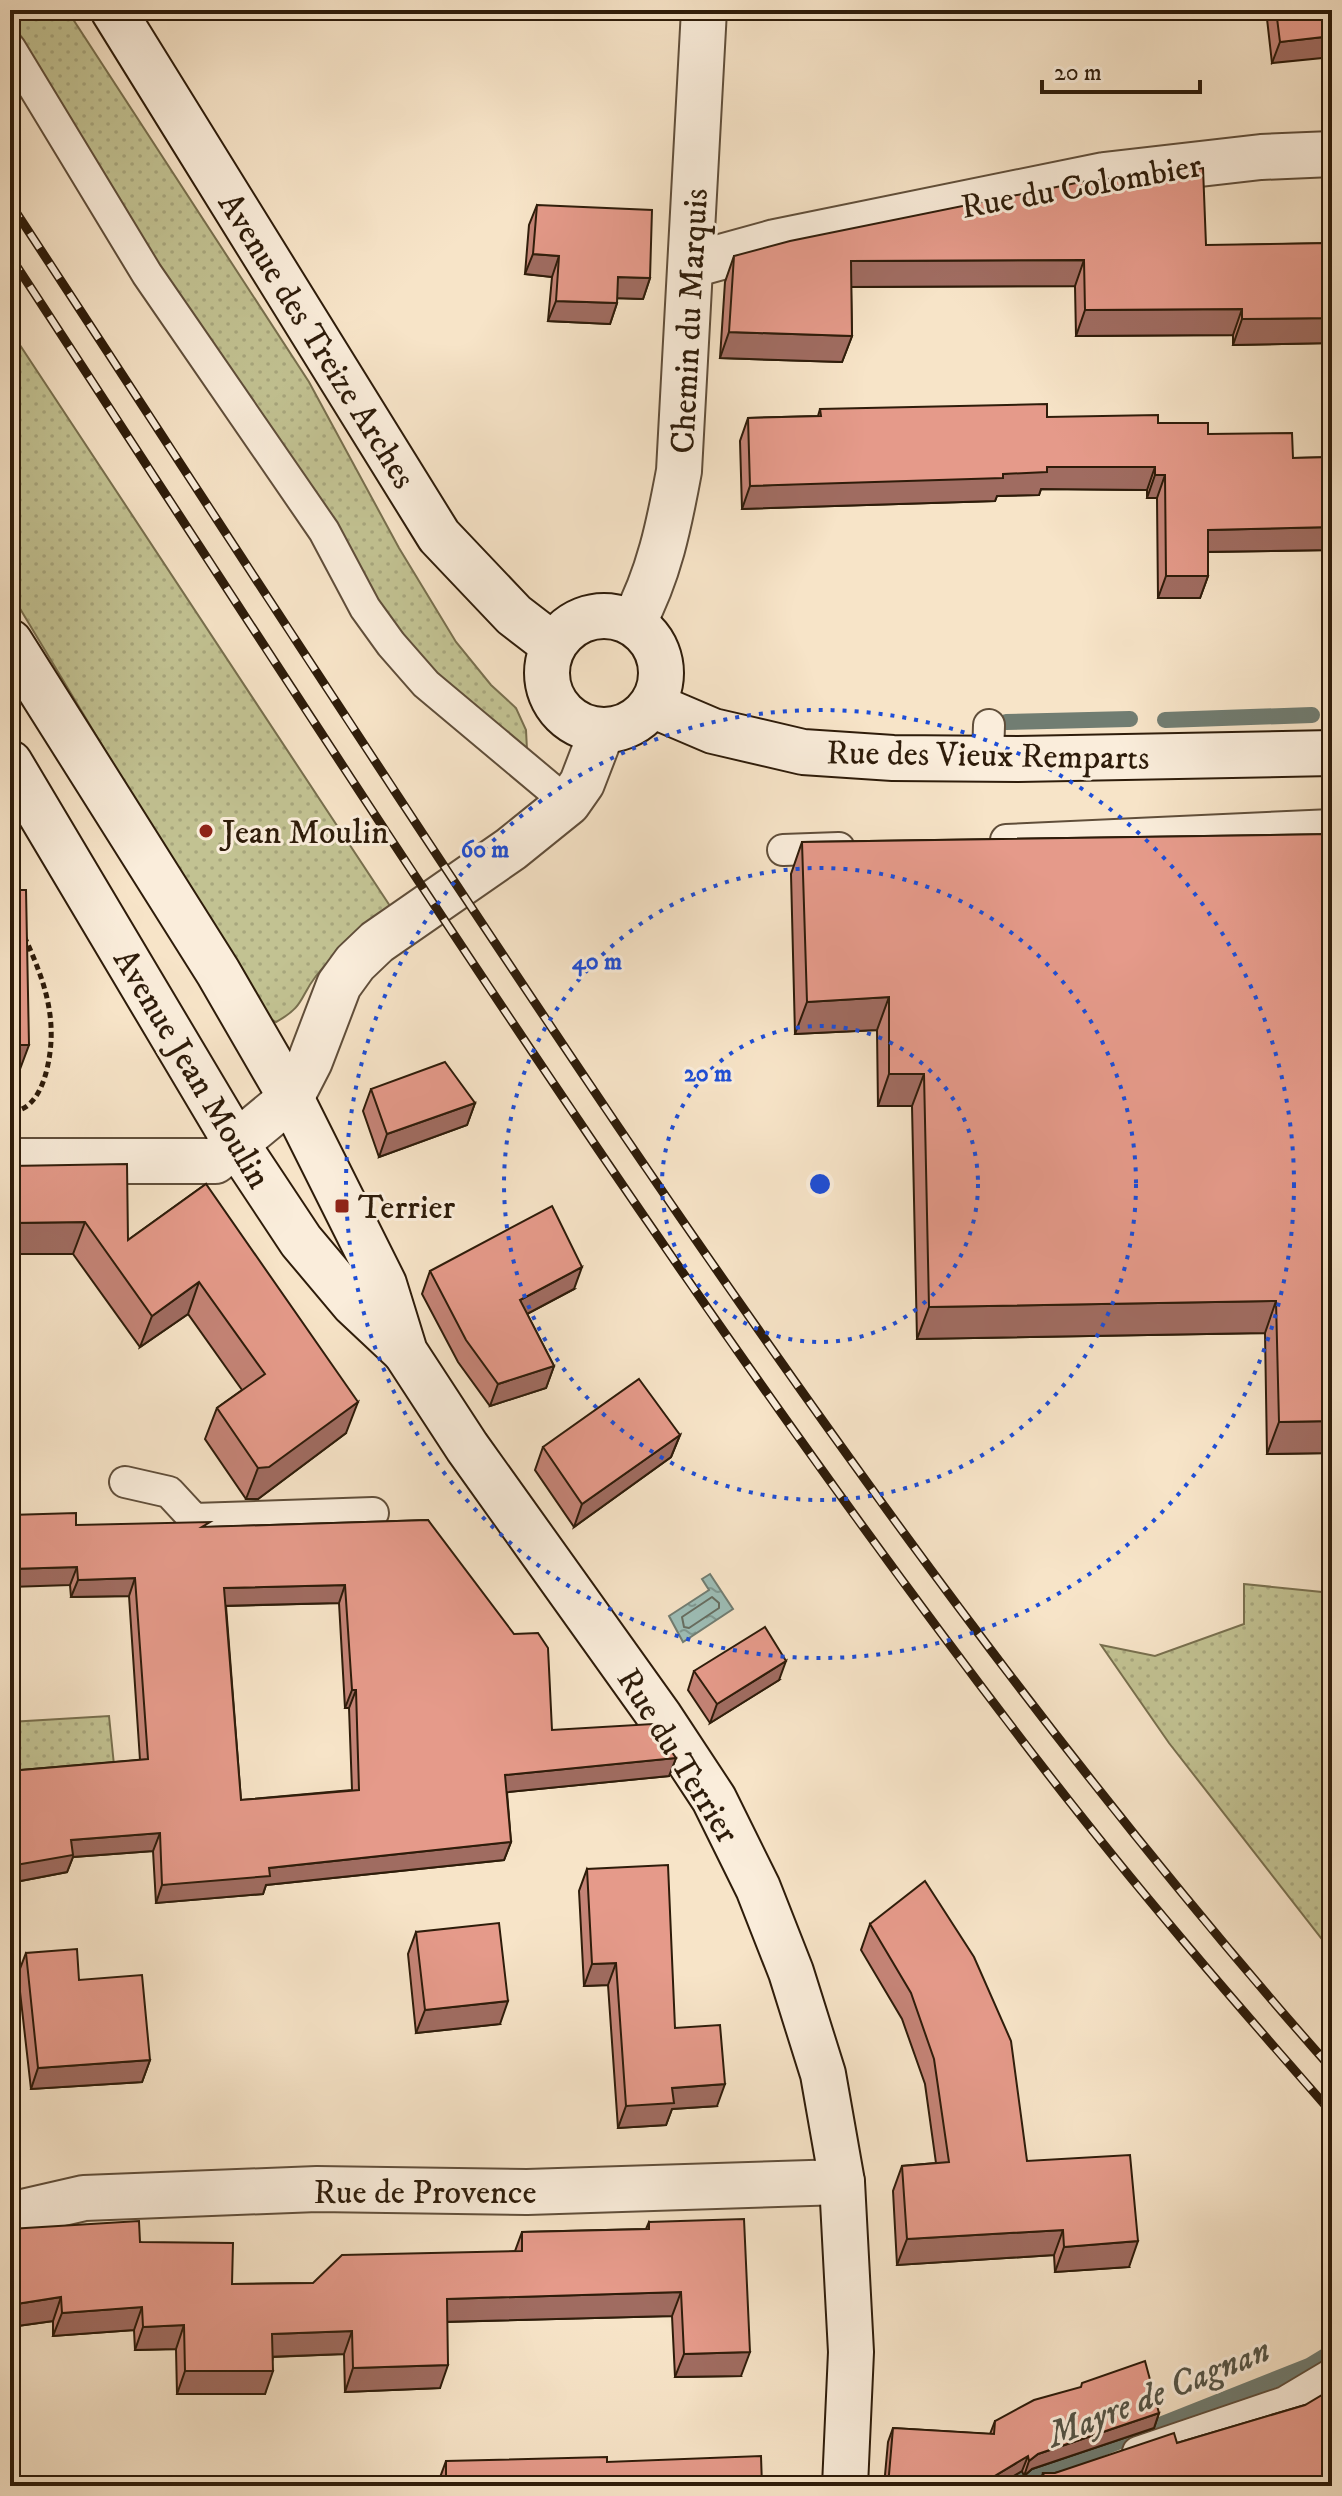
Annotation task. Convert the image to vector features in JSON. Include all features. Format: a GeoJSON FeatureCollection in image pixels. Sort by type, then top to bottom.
{"type":"FeatureCollection","features":[{"type":"Feature","properties":{"kind":"main road","name":"Avenue des Treize Arches"},"geometry":{"type":"LineString","coordinates":[[113,10],[439,536],[514,615],[553,645]]}},
{"type":"Feature","properties":{"kind":"main road","name":"Chemin du Marquis"},"geometry":{"type":"LineString","coordinates":[[633,623],[650,592],[665,543],[679,471],[704,10]]}},
{"type":"Feature","properties":{"kind":"main road","name":"Rue du Colombier"},"geometry":{"type":"LineString","coordinates":[[692,265],[775,242],[1104,175],[1245,159],[1332,154]]}},
{"type":"Feature","properties":{"kind":"main road"},"geometry":{"type":"LineString","coordinates":[[597,616],[615,616],[633,623],[647,635],[657,651],[662,669],[660,688],[652,705],[639,719],[621,728],[602,731],[583,728],[566,717],[553,702],[546,684],[546,664],[553,645],[564,631],[597,616]]}},
{"type":"Feature","properties":{"kind":"main road","name":"Avenue Jean Moulin"},"geometry":{"type":"LineString","coordinates":[[13,653],[218,972],[291,1098]]}},
{"type":"Feature","properties":{"kind":"main road","name":"Rue des Vieux Remparts"},"geometry":{"type":"LineString","coordinates":[[652,705],[713,731],[803,752],[989,741],[1332,753]]}},
{"type":"Feature","properties":{"kind":"main road"},"geometry":{"type":"LineString","coordinates":[[10,1161],[215,1161],[291,1098],[310,1061],[339,985],[355,963],[377,942],[511,849],[568,803],[582,783],[602,731]]}},
{"type":"Feature","properties":{"kind":"main road","name":"Avenue Jean Moulin"},"geometry":{"type":"LineString","coordinates":[[11,765],[236,1143],[301,1241],[354,1304],[405,1352]]}},
{"type":"Feature","properties":{"kind":"main road","name":"Rue du Terrier"},"geometry":{"type":"LineString","coordinates":[[291,1098],[384,1284],[405,1352],[714,1799],[758,1888],[791,1972],[823,2074],[842,2182],[851,2352],[845,2486]]}},
{"type":"Feature","properties":{"kind":"main road","name":"Rue de Provence"},"geometry":{"type":"LineString","coordinates":[[10,2215],[84,2198],[317,2189],[527,2192],[842,2182]]}},
{"type":"Feature","properties":{"kind":"lane"},"geometry":{"type":"LineString","coordinates":[[10,48],[147,274],[324,531],[365,608],[391,644],[426,684],[568,803]]}},
{"type":"Feature","properties":{"kind":"lane"},"geometry":{"type":"LineString","coordinates":[[971,842],[1332,825]]}},
{"type":"Feature","properties":{"kind":"lane"},"geometry":{"type":"LineString","coordinates":[[783,850],[862,847]]}},
{"type":"Feature","properties":{"kind":"lane"},"geometry":{"type":"LineString","coordinates":[[125,1482],[169,1492],[194,1519],[373,1513]]}},
{"type":"Feature","properties":{"kind":"lane"},"geometry":{"type":"LineString","coordinates":[[1110,2461],[1285,2402],[1332,2374]]}},
{"type":"Feature","properties":{"kind":"path"},"geometry":{"type":"LineString","coordinates":[[10,1114],[30,1105],[43,1085],[53,1047],[53,1012],[40,970],[24,935],[17,930]]}},
{"type":"Feature","properties":{"kind":"green space"},"geometry":{"type":"Polygon","coordinates":[[[10,10],[67,10],[309,382],[399,548],[456,642],[491,685],[516,708],[526,730],[527,750],[478,721],[393,628],[153,265],[10,25],[10,10]]]}},
{"type":"Feature","properties":{"kind":"green space"},"geometry":{"type":"Polygon","coordinates":[[[10,330],[392,909],[333,957],[316,976],[297,1006],[276,1022],[264,1015],[10,592],[10,330]]]}},
{"type":"Feature","properties":{"kind":"green space"},"geometry":{"type":"Polygon","coordinates":[[[1244,1584],[1322,1592],[1332,1603],[1332,1952],[1169,1743],[1101,1645],[1155,1656],[1244,1624],[1244,1584]]]}},
{"type":"Feature","properties":{"kind":"green space"},"geometry":{"type":"Polygon","coordinates":[[[109,1716],[115,1775],[10,1785],[10,1722],[109,1716]]]}},
{"type":"Feature","properties":{"kind":"water"},"geometry":{"type":"Polygon","coordinates":[[[710,1574],[733,1609],[683,1642],[669,1616],[709,1590],[702,1579],[710,1574]]]}},
{"type":"Feature","properties":{"kind":"building"},"geometry":{"type":"Polygon","coordinates":[[[1276,10],[1332,10],[1332,36],[1280,42],[1276,10]]]}},
{"type":"Feature","properties":{"kind":"building"},"geometry":{"type":"Polygon","coordinates":[[[1203,168],[1206,245],[1332,243],[1332,318],[1242,319],[1242,309],[1085,310],[1084,260],[851,261],[852,336],[729,332],[734,256],[790,241],[1081,182],[1203,168]]]}},
{"type":"Feature","properties":{"kind":"building"},"geometry":{"type":"Polygon","coordinates":[[[537,205],[652,210],[650,278],[618,277],[617,303],[556,301],[559,256],[533,254],[537,205]]]}},
{"type":"Feature","properties":{"kind":"building"},"geometry":{"type":"Polygon","coordinates":[[[1047,404],[1047,417],[1158,415],[1158,423],[1208,423],[1208,434],[1292,433],[1293,458],[1332,457],[1332,527],[1208,530],[1208,576],[1166,576],[1165,475],[1155,475],[1155,467],[1047,467],[1047,472],[1003,474],[1003,478],[750,486],[748,418],[821,416],[820,409],[1047,404]]]}},
{"type":"Feature","properties":{"kind":"building"},"geometry":{"type":"Polygon","coordinates":[[[1332,834],[1332,1421],[1279,1422],[1276,1301],[929,1307],[924,1074],[889,1074],[889,997],[807,1002],[802,842],[1332,834]]]}},
{"type":"Feature","properties":{"kind":"building"},"geometry":{"type":"Polygon","coordinates":[[[10,890],[26,890],[29,1045],[10,1045],[10,890]]]}},
{"type":"Feature","properties":{"kind":"building"},"geometry":{"type":"Polygon","coordinates":[[[445,1062],[475,1103],[387,1134],[371,1089],[445,1062]]]}},
{"type":"Feature","properties":{"kind":"building"},"geometry":{"type":"Polygon","coordinates":[[[127,1164],[128,1240],[206,1184],[358,1402],[269,1467],[258,1468],[217,1408],[265,1374],[199,1282],[152,1316],[85,1222],[11,1223],[10,1231],[10,1166],[127,1164]]]}},
{"type":"Feature","properties":{"kind":"building"},"geometry":{"type":"Polygon","coordinates":[[[552,1206],[582,1267],[520,1300],[554,1366],[498,1384],[466,1340],[430,1271],[552,1206]]]}},
{"type":"Feature","properties":{"kind":"building"},"geometry":{"type":"Polygon","coordinates":[[[639,1379],[680,1435],[582,1504],[543,1447],[639,1379]]]}},
{"type":"Feature","properties":{"kind":"building"},"geometry":{"type":"Polygon","coordinates":[[[76,1513],[76,1525],[210,1522],[202,1527],[428,1520],[514,1634],[538,1633],[548,1648],[552,1730],[653,1724],[676,1758],[505,1775],[511,1842],[269,1868],[270,1876],[162,1885],[160,1833],[71,1840],[73,1855],[10,1866],[10,1771],[148,1759],[135,1578],[78,1580],[77,1567],[10,1569],[10,1515],[76,1513]],[[345,1585],[224,1588],[241,1800],[359,1790],[356,1690],[352,1690],[345,1585]]]}},
{"type":"Feature","properties":{"kind":"building"},"geometry":{"type":"Polygon","coordinates":[[[765,1627],[786,1661],[717,1704],[694,1671],[765,1627]]]}},
{"type":"Feature","properties":{"kind":"building"},"geometry":{"type":"Polygon","coordinates":[[[668,1865],[675,2028],[720,2025],[725,2084],[672,2088],[674,2103],[626,2106],[616,1963],[592,1964],[587,1869],[668,1865]]]}},
{"type":"Feature","properties":{"kind":"building"},"geometry":{"type":"Polygon","coordinates":[[[925,1881],[974,1957],[1011,2041],[1027,2161],[1130,2155],[1138,2241],[1064,2247],[1063,2230],[907,2239],[902,2166],[949,2162],[934,2059],[911,1993],[870,1924],[925,1881]]]}},
{"type":"Feature","properties":{"kind":"building"},"geometry":{"type":"Polygon","coordinates":[[[499,1923],[508,2001],[425,2010],[416,1932],[499,1923]]]}},
{"type":"Feature","properties":{"kind":"building"},"geometry":{"type":"Polygon","coordinates":[[[77,1949],[79,1980],[142,1975],[150,2060],[38,2068],[26,1953],[77,1949]]]}},
{"type":"Feature","properties":{"kind":"building"},"geometry":{"type":"Polygon","coordinates":[[[744,2219],[750,2352],[684,2354],[681,2292],[447,2299],[448,2365],[353,2368],[352,2331],[272,2334],[273,2371],[185,2371],[184,2325],[143,2327],[142,2307],[62,2313],[61,2297],[10,2305],[10,2229],[139,2221],[140,2242],[233,2243],[232,2284],[313,2283],[342,2255],[522,2251],[522,2232],[649,2229],[649,2222],[744,2219]]]}},
{"type":"Feature","properties":{"kind":"building"},"geometry":{"type":"Polygon","coordinates":[[[1145,2361],[1159,2413],[1038,2454],[1029,2461],[1028,2456],[978,2486],[888,2486],[893,2428],[994,2434],[995,2421],[1034,2400],[1081,2387],[1082,2383],[1145,2361]]]}},
{"type":"Feature","properties":{"kind":"building"},"geometry":{"type":"Polygon","coordinates":[[[1332,2389],[1332,2486],[1047,2486],[1043,2473],[1055,2473],[1174,2433],[1177,2443],[1305,2405],[1332,2389]]]}},
{"type":"Feature","properties":{"kind":"building"},"geometry":{"type":"Polygon","coordinates":[[[761,2456],[762,2486],[446,2486],[446,2461],[607,2457],[607,2462],[761,2456]]]}},
{"type":"Feature","properties":{"kind":"waterway"},"geometry":{"type":"LineString","coordinates":[[1165,720],[1312,715]]}},
{"type":"Feature","properties":{"kind":"waterway"},"geometry":{"type":"LineString","coordinates":[[1006,722],[1130,719]]}},
{"type":"Feature","properties":{"kind":"waterway","name":"Mayre de Cagnan"},"geometry":{"type":"LineString","coordinates":[[1006,2486],[1309,2366],[1332,2352]]}},
{"type":"Feature","properties":{"kind":"railway"},"geometry":{"type":"LineString","coordinates":[[10,203],[540,1010],[786,1368],[1049,1726],[1235,1957],[1332,2069]]}},
{"type":"Feature","properties":{"kind":"railway"},"geometry":{"type":"LineString","coordinates":[[10,256],[510,1018],[768,1394],[901,1579],[1073,1806],[1182,1939],[1332,2113]]}},
{"type":"Feature","properties":{"kind":"place","name":"Jean Moulin"},"geometry":{"type":"Point","coordinates":[206,831]}},
{"type":"Feature","properties":{"kind":"place","name":"Terrier"},"geometry":{"type":"Point","coordinates":[342,1206]}}]}
